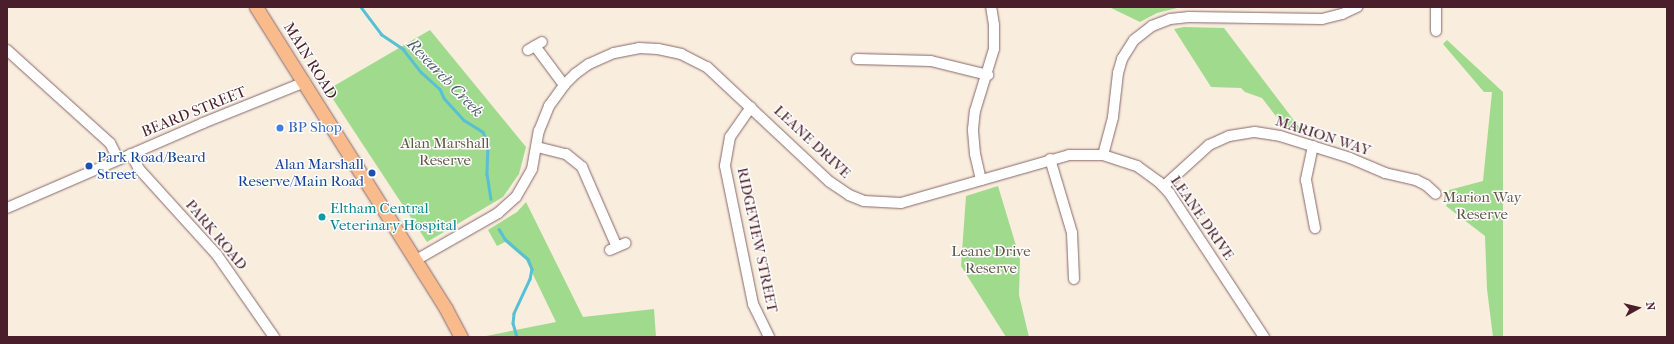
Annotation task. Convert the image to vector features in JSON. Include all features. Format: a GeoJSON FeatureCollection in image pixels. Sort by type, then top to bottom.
{"type":"FeatureCollection","features":[{"type":"Feature","properties":{"kind":"main road","name":"MAIN ROAD"},"geometry":{"type":"LineString","coordinates":[[256,7],[305,82],[416,260],[461,337]]}},
{"type":"Feature","properties":{"kind":"street"},"geometry":{"type":"LineString","coordinates":[[981,180],[975,154],[973,129],[975,111],[988,75],[994,41],[991,7]]}},
{"type":"Feature","properties":{"kind":"street"},"geometry":{"type":"LineString","coordinates":[[1103,155],[1113,117],[1118,73],[1122,59],[1134,40],[1152,26],[1170,19],[1189,17],[1322,19],[1342,14],[1357,7]]}},
{"type":"Feature","properties":{"kind":"street"},"geometry":{"type":"LineString","coordinates":[[1436,7],[1436,31]]}},
{"type":"Feature","properties":{"kind":"street"},"geometry":{"type":"LineString","coordinates":[[535,46],[564,84]]}},
{"type":"Feature","properties":{"kind":"street","name":"LEANE DRIVE"},"geometry":{"type":"LineString","coordinates":[[416,260],[487,221],[511,203],[529,176],[545,115],[564,84],[582,69],[604,56],[631,49],[658,49],[681,54],[707,67],[834,185],[849,195],[864,201],[902,203],[1050,159],[1079,154],[1103,155],[1137,166],[1164,186],[1264,337]]}},
{"type":"Feature","properties":{"kind":"street"},"geometry":{"type":"LineString","coordinates":[[7,50],[110,143],[118,159]]}},
{"type":"Feature","properties":{"kind":"street"},"geometry":{"type":"LineString","coordinates":[[857,60],[931,61],[988,75]]}},
{"type":"Feature","properties":{"kind":"street","name":"BEARD STREET"},"geometry":{"type":"LineString","coordinates":[[7,208],[118,159],[305,82]]}},
{"type":"Feature","properties":{"kind":"street","name":"RIDGEVIEW STREET"},"geometry":{"type":"LineString","coordinates":[[751,107],[730,137],[725,166],[753,304],[767,337]]}},
{"type":"Feature","properties":{"kind":"street","name":"MARION WAY"},"geometry":{"type":"LineString","coordinates":[[1164,186],[1203,149],[1229,136],[1248,132],[1268,133],[1356,160],[1385,174],[1422,182],[1436,194]]}},
{"type":"Feature","properties":{"kind":"street"},"geometry":{"type":"LineString","coordinates":[[1313,146],[1306,180],[1315,228]]}},
{"type":"Feature","properties":{"kind":"street"},"geometry":{"type":"LineString","coordinates":[[536,147],[566,154],[582,167],[618,246]]}},
{"type":"Feature","properties":{"kind":"street","name":"PARK ROAD"},"geometry":{"type":"LineString","coordinates":[[131,154],[139,169],[217,255],[274,337]]}},
{"type":"Feature","properties":{"kind":"street"},"geometry":{"type":"LineString","coordinates":[[1050,159],[1072,233],[1073,279]]}},
{"type":"Feature","properties":{"kind":"green space"},"geometry":{"type":"Polygon","coordinates":[[[1109,7],[1177,8],[1157,13],[1140,22],[1109,7]]]}},
{"type":"Feature","properties":{"kind":"green space"},"geometry":{"type":"Polygon","coordinates":[[[1184,27],[1224,28],[1305,135],[1285,128],[1262,98],[1245,92],[1241,88],[1211,87],[1174,29],[1184,27]]]}},
{"type":"Feature","properties":{"kind":"green space","name":"Alan Marshall Reserve"},"geometry":{"type":"Polygon","coordinates":[[[430,30],[526,147],[519,174],[503,197],[427,242],[327,90],[430,30]]]}},
{"type":"Feature","properties":{"kind":"green space","name":"Marion Way Reserve"},"geometry":{"type":"Polygon","coordinates":[[[1447,40],[1503,92],[1503,337],[1493,337],[1487,289],[1485,236],[1446,206],[1450,198],[1449,190],[1483,181],[1492,92],[1484,92],[1443,44],[1447,40]]]}},
{"type":"Feature","properties":{"kind":"green space","name":"Leane Drive Reserve"},"geometry":{"type":"Polygon","coordinates":[[[998,186],[1020,259],[1019,295],[1029,337],[1006,337],[961,266],[966,196],[998,186]]]}},
{"type":"Feature","properties":{"kind":"green space"},"geometry":{"type":"Polygon","coordinates":[[[526,202],[583,317],[654,309],[656,337],[481,337],[556,322],[526,260],[505,242],[497,246],[488,230],[517,212],[526,202]]]}},
{"type":"Feature","properties":{"kind":"waterway","name":"Research Creek"},"geometry":{"type":"LineString","coordinates":[[361,7],[381,34],[403,49],[421,72],[440,89],[444,98],[464,120],[483,132],[488,144],[487,174],[491,199]]}},
{"type":"Feature","properties":{"kind":"waterway","name":"Research Creek"},"geometry":{"type":"LineString","coordinates":[[499,229],[505,239],[528,259],[532,269],[530,279],[514,314],[513,323],[517,337]]}},
{"type":"Feature","properties":{"kind":"place","name":"BP Shop"},"geometry":{"type":"Point","coordinates":[280,128]}},
{"type":"Feature","properties":{"kind":"place","name":"Park Road/Beard Street"},"geometry":{"type":"Point","coordinates":[89,166]}},
{"type":"Feature","properties":{"kind":"place","name":"Alan Marshall Reserve/Main Road"},"geometry":{"type":"Point","coordinates":[372,173]}},
{"type":"Feature","properties":{"kind":"place","name":"Eltham Central Veterinary Hospital"},"geometry":{"type":"Point","coordinates":[322,217]}}]}
